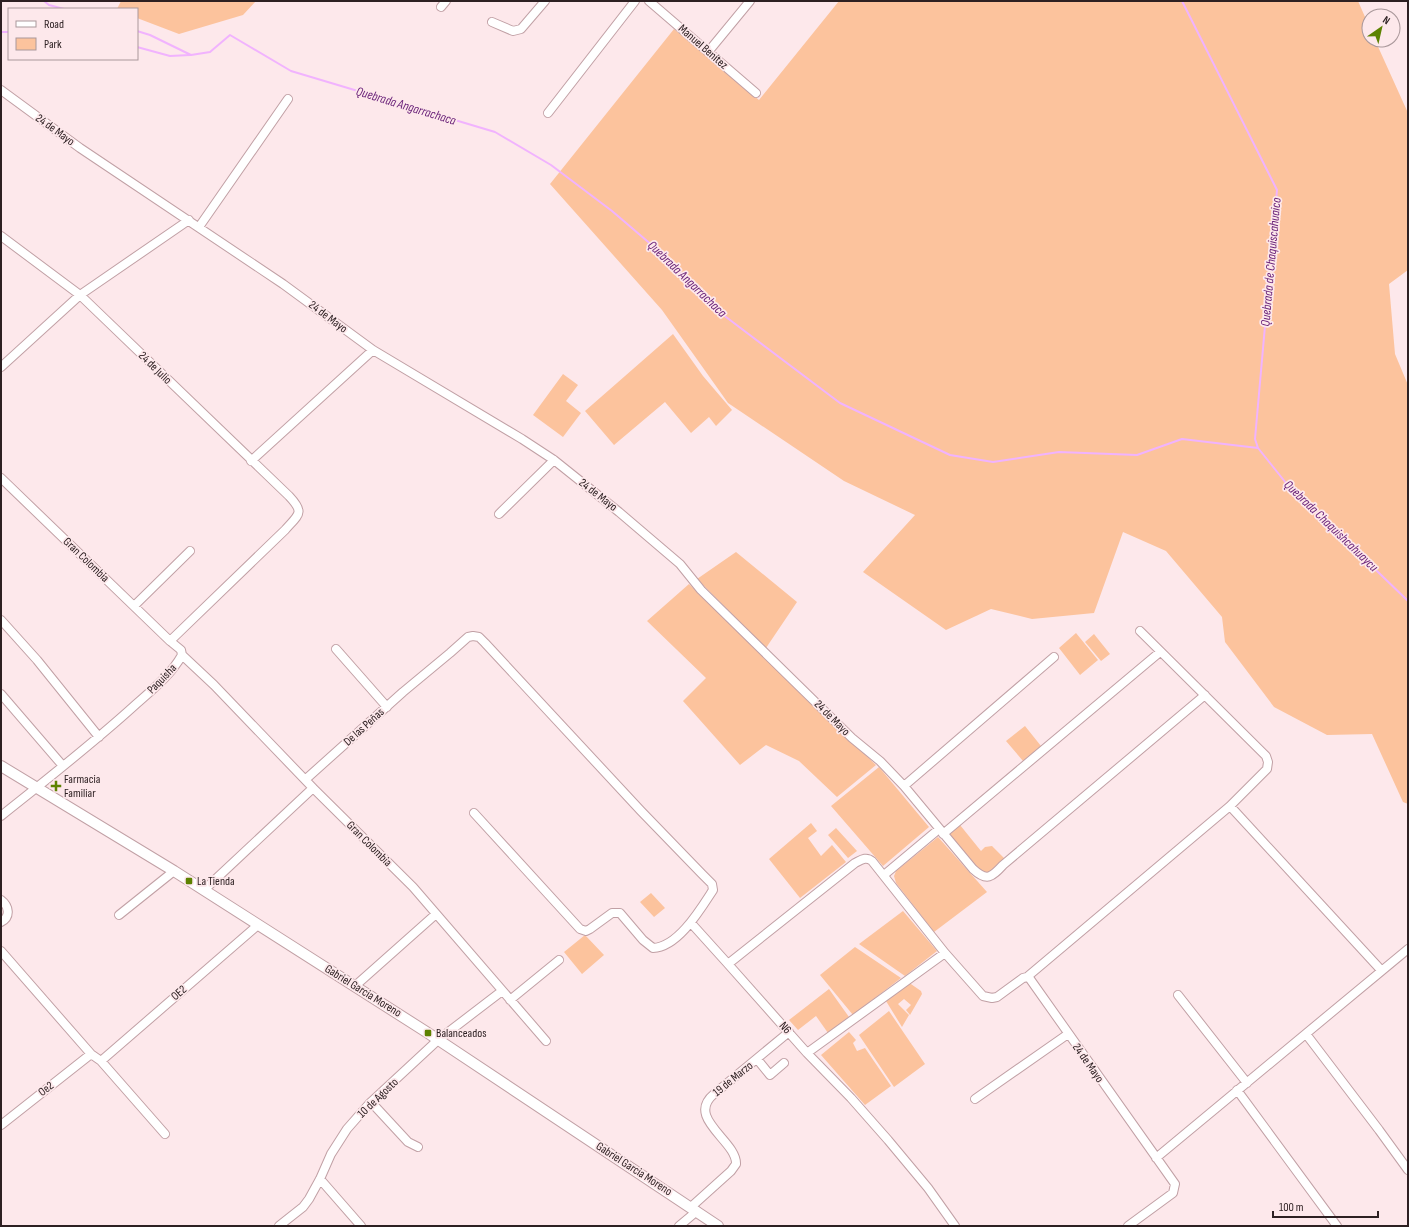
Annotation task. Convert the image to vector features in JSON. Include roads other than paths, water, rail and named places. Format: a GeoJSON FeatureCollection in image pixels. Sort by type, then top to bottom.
{"type":"FeatureCollection","features":[{"type":"Feature","properties":{"kind":"street"},"geometry":{"type":"LineString","coordinates":[[492,22],[513,31],[521,29],[545,1]]}},
{"type":"Feature","properties":{"kind":"street"},"geometry":{"type":"LineString","coordinates":[[548,113],[635,1]]}},
{"type":"Feature","properties":{"kind":"street","name":"Manuel Benítez"},"geometry":{"type":"LineString","coordinates":[[649,1],[756,93]]}},
{"type":"Feature","properties":{"kind":"street"},"geometry":{"type":"LineString","coordinates":[[708,52],[750,1]]}},
{"type":"Feature","properties":{"kind":"street","name":"24 de Mayo"},"geometry":{"type":"LineString","coordinates":[[1,90],[80,148],[283,284],[373,350],[522,439],[554,460],[619,512],[680,564],[701,590],[852,738],[880,761],[904,786],[977,873],[985,877],[996,874],[1003,865],[1204,695]]}},
{"type":"Feature","properties":{"kind":"street"},"geometry":{"type":"LineString","coordinates":[[199,227],[288,99]]}},
{"type":"Feature","properties":{"kind":"street"},"geometry":{"type":"LineString","coordinates":[[1,367],[80,295],[189,220]]}},
{"type":"Feature","properties":{"kind":"street","name":"24 de Julio"},"geometry":{"type":"LineString","coordinates":[[1,236],[80,295],[289,496],[298,507],[299,510],[296,517],[285,530],[170,641]]}},
{"type":"Feature","properties":{"kind":"street"},"geometry":{"type":"LineString","coordinates":[[251,461],[373,350]]}},
{"type":"Feature","properties":{"kind":"street"},"geometry":{"type":"LineString","coordinates":[[499,514],[554,460]]}},
{"type":"Feature","properties":{"kind":"street","name":"Gran Colombia"},"geometry":{"type":"LineString","coordinates":[[1,478],[170,641]]}},
{"type":"Feature","properties":{"kind":"street"},"geometry":{"type":"LineString","coordinates":[[134,606],[190,551]]}},
{"type":"Feature","properties":{"kind":"street"},"geometry":{"type":"LineString","coordinates":[[1,620],[37,660],[99,737]]}},
{"type":"Feature","properties":{"kind":"street"},"geometry":{"type":"LineString","coordinates":[[728,964],[855,863],[862,859],[868,858],[884,875],[945,953],[984,996],[988,998],[997,997],[1018,981],[1027,977],[1230,806],[1267,769],[1268,762],[1266,756],[1140,631]]}},
{"type":"Feature","properties":{"kind":"street","name":"De las Peñas"},"geometry":{"type":"LineString","coordinates":[[306,779],[423,674],[468,637],[479,637],[641,811],[712,884],[713,890],[691,923],[674,939],[659,948],[652,948],[643,940],[620,913],[612,913],[586,931],[580,929],[474,813]]}},
{"type":"Feature","properties":{"kind":"street","name":"Paquisha"},"geometry":{"type":"LineString","coordinates":[[1,816],[99,737],[155,688],[178,663],[182,655],[181,650],[170,641]]}},
{"type":"Feature","properties":{"kind":"street"},"geometry":{"type":"LineString","coordinates":[[336,649],[387,707]]}},
{"type":"Feature","properties":{"kind":"street"},"geometry":{"type":"LineString","coordinates":[[884,875],[943,834],[1160,652]]}},
{"type":"Feature","properties":{"kind":"street","name":"Gran Colombia"},"geometry":{"type":"LineString","coordinates":[[182,655],[214,685],[313,788],[413,887],[546,1041]]}},
{"type":"Feature","properties":{"kind":"street"},"geometry":{"type":"LineString","coordinates":[[904,786],[1054,657]]}},
{"type":"Feature","properties":{"kind":"street"},"geometry":{"type":"LineString","coordinates":[[1,694],[62,766]]}},
{"type":"Feature","properties":{"kind":"street","name":"Gabriel Garcia Moreno"},"geometry":{"type":"LineString","coordinates":[[1,766],[204,890],[354,986],[718,1226]]}},
{"type":"Feature","properties":{"kind":"street"},"geometry":{"type":"LineString","coordinates":[[204,890],[313,788]]}},
{"type":"Feature","properties":{"kind":"street"},"geometry":{"type":"LineString","coordinates":[[1230,806],[1381,970]]}},
{"type":"Feature","properties":{"kind":"street"},"geometry":{"type":"LineString","coordinates":[[119,915],[174,872]]}},
{"type":"Feature","properties":{"kind":"street"},"geometry":{"type":"LineString","coordinates":[[1,900],[5,903],[8,910],[7,918],[1,922]]}},
{"type":"Feature","properties":{"kind":"street"},"geometry":{"type":"LineString","coordinates":[[354,986],[436,914]]}},
{"type":"Feature","properties":{"kind":"street","name":"N6"},"geometry":{"type":"LineString","coordinates":[[691,923],[807,1053],[888,1140],[928,1188],[955,1226]]}},
{"type":"Feature","properties":{"kind":"street","name":"OE2"},"geometry":{"type":"LineString","coordinates":[[101,1061],[258,925]]}},
{"type":"Feature","properties":{"kind":"street"},"geometry":{"type":"LineString","coordinates":[[1156,1158],[1236,1090],[1408,949]]}},
{"type":"Feature","properties":{"kind":"street"},"geometry":{"type":"LineString","coordinates":[[1,951],[91,1054],[101,1061],[164,1134]]}},
{"type":"Feature","properties":{"kind":"street"},"geometry":{"type":"LineString","coordinates":[[807,1053],[945,953]]}},
{"type":"Feature","properties":{"kind":"street"},"geometry":{"type":"LineString","coordinates":[[510,1000],[558,960]]}},
{"type":"Feature","properties":{"kind":"street","name":"24 de Mayo"},"geometry":{"type":"LineString","coordinates":[[1027,977],[1030,979],[1175,1184],[1175,1191],[1128,1226]]}},
{"type":"Feature","properties":{"kind":"street","name":"10 de Agosto"},"geometry":{"type":"LineString","coordinates":[[279,1226],[302,1207],[311,1195],[331,1154],[347,1129],[371,1102],[438,1040],[502,991]]}},
{"type":"Feature","properties":{"kind":"street"},"geometry":{"type":"LineString","coordinates":[[1178,995],[1246,1083]]}},
{"type":"Feature","properties":{"kind":"street","name":"19 de Marzo"},"geometry":{"type":"LineString","coordinates":[[679,1226],[736,1164],[735,1155],[710,1123],[706,1113],[706,1102],[789,1032]]}},
{"type":"Feature","properties":{"kind":"street"},"geometry":{"type":"LineString","coordinates":[[974,1099],[1068,1034]]}},
{"type":"Feature","properties":{"kind":"street"},"geometry":{"type":"LineString","coordinates":[[1306,1034],[1408,1170]]}},
{"type":"Feature","properties":{"kind":"street","name":"Oe2"},"geometry":{"type":"LineString","coordinates":[[1,1125],[91,1054]]}},
{"type":"Feature","properties":{"kind":"street"},"geometry":{"type":"LineString","coordinates":[[756,1059],[770,1075],[784,1064]]}},
{"type":"Feature","properties":{"kind":"street"},"geometry":{"type":"LineString","coordinates":[[1236,1090],[1337,1226]]}},
{"type":"Feature","properties":{"kind":"street"},"geometry":{"type":"LineString","coordinates":[[371,1102],[408,1142],[418,1146]]}},
{"type":"Feature","properties":{"kind":"street"},"geometry":{"type":"LineString","coordinates":[[320,1179],[361,1226]]}},
{"type":"Feature","properties":{"kind":"waterway","name":"Quebrada Angarrachaca"},"geometry":{"type":"LineString","coordinates":[[44,1],[49,5],[60,8]]}},
{"type":"Feature","properties":{"kind":"waterway","name":"Quebrada de Chaquiscahuaico"},"geometry":{"type":"LineString","coordinates":[[1182,1],[1277,190],[1255,439],[1258,448],[1286,483],[1408,601]]}},
{"type":"Feature","properties":{"kind":"waterway","name":"Quebrada Angarrachaca"},"geometry":{"type":"LineString","coordinates":[[138,31],[150,35],[191,55],[210,52],[230,35],[291,71],[495,132],[551,165],[612,211],[674,264],[691,286],[726,317],[840,403],[950,455],[993,462],[1059,452],[1137,455],[1182,439],[1258,448]]}},
{"type":"Feature","properties":{"kind":"waterway"},"geometry":{"type":"LineString","coordinates":[[1,32],[8,32]]}},
{"type":"Feature","properties":{"kind":"waterway"},"geometry":{"type":"LineString","coordinates":[[138,47],[170,56],[190,55]]}},
{"type":"Feature","properties":{"kind":"place","name":"Farmacia Familiar"},"geometry":{"type":"Point","coordinates":[56,786]}},
{"type":"Feature","properties":{"kind":"place","name":"La Tienda"},"geometry":{"type":"Point","coordinates":[189,881]}},
{"type":"Feature","properties":{"kind":"place","name":"Balanceados"},"geometry":{"type":"Point","coordinates":[428,1033]}},
{"type":"Feature","properties":{"kind":"water label","name":"Quebrada Chaquishcahuaycu"},"geometry":{"type":"Point","coordinates":[1331,526]}}]}
